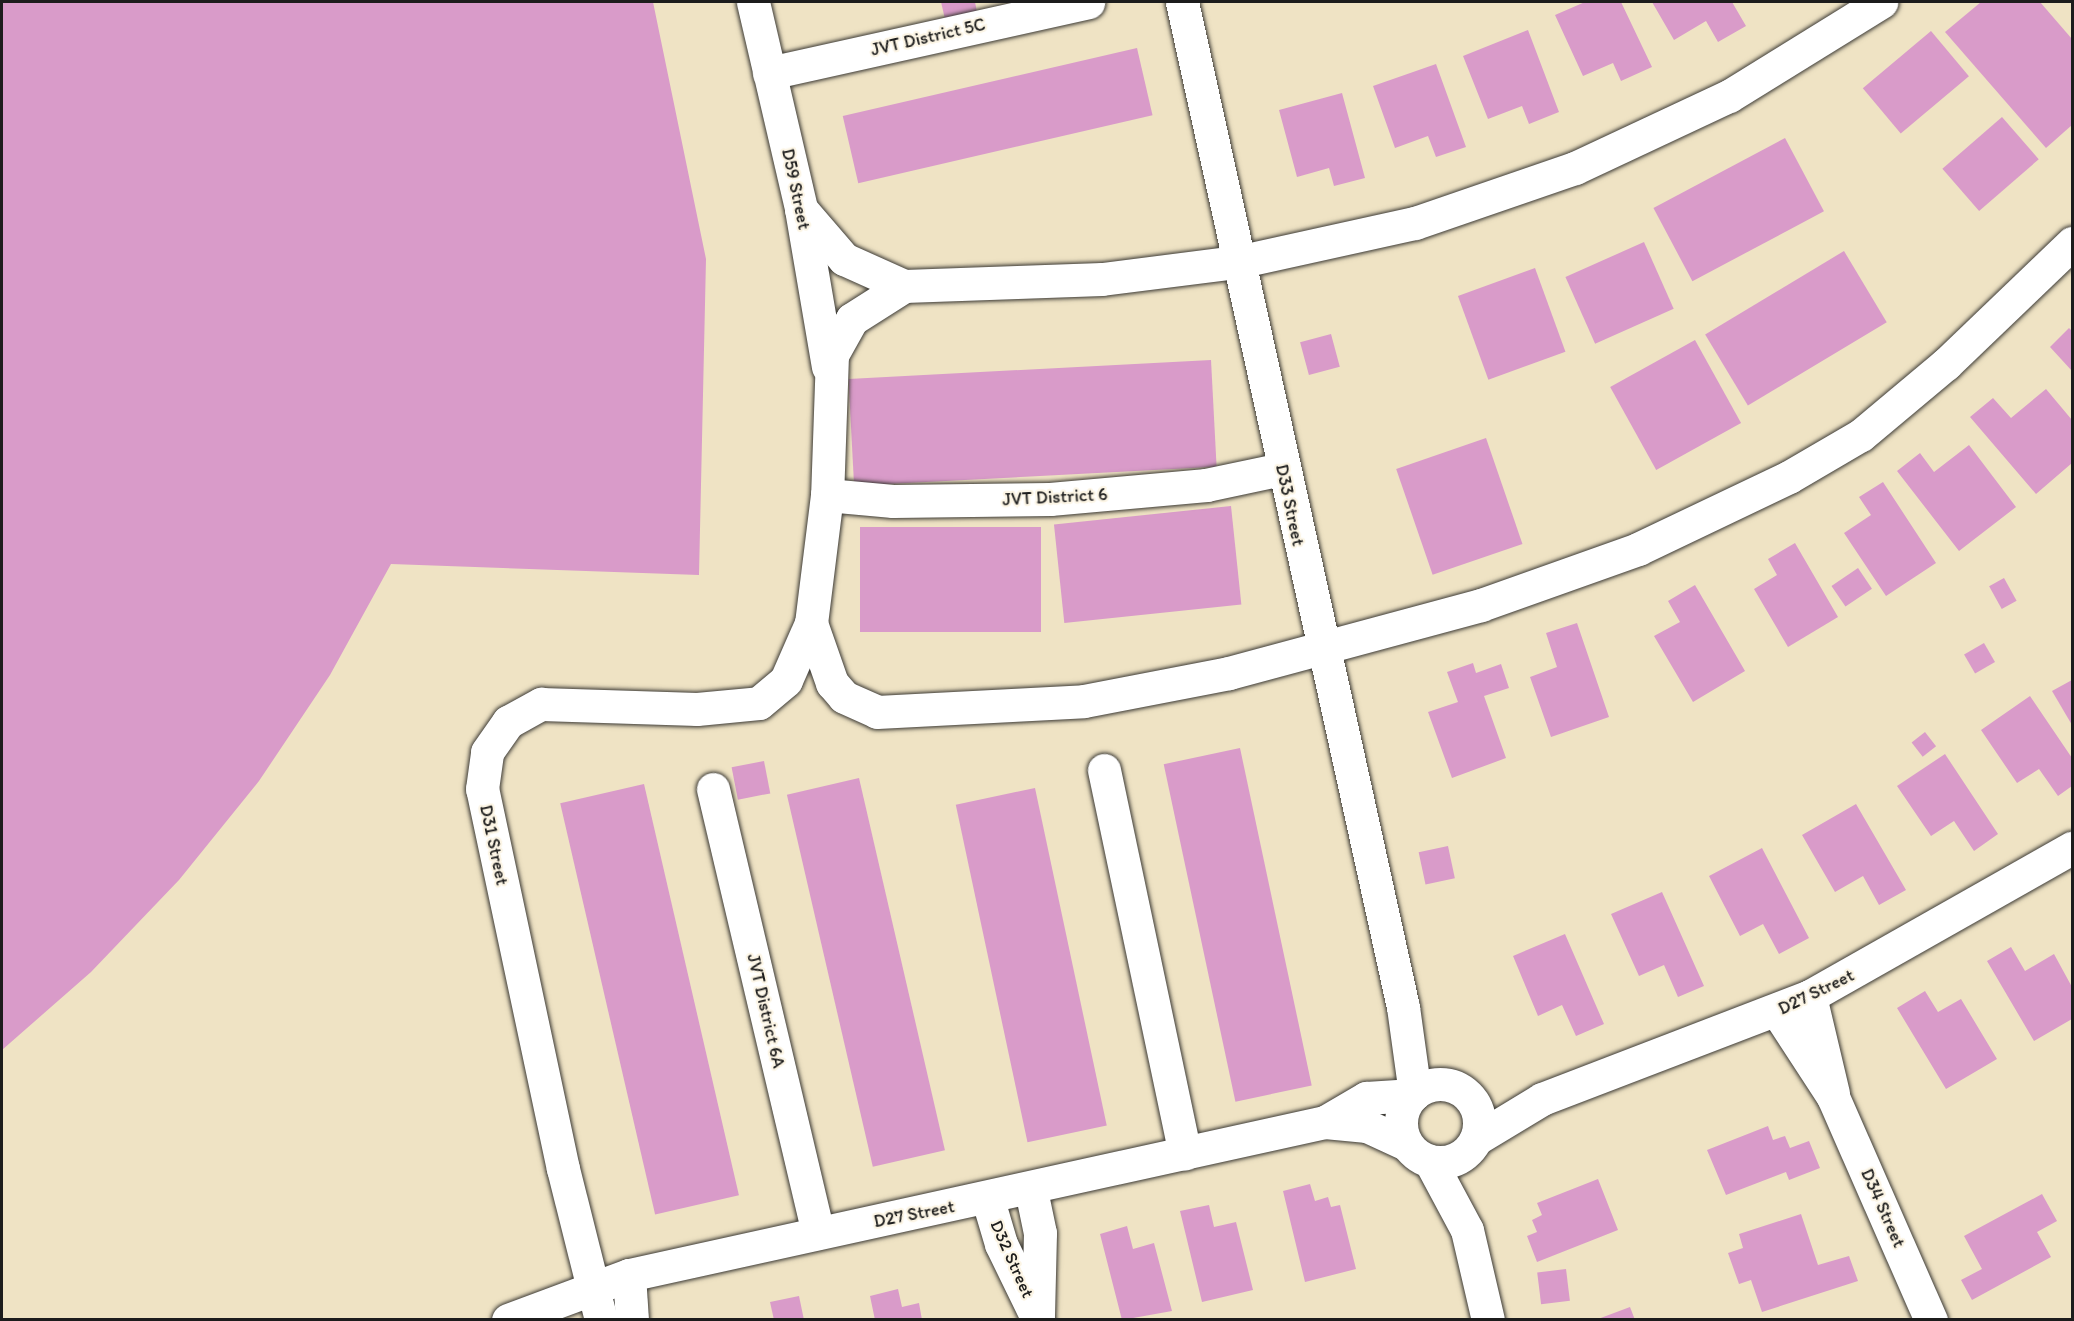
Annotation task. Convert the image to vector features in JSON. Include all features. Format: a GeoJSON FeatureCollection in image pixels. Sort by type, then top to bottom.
{"type":"FeatureCollection","features":[{"type":"Feature","properties":{"kind":"street","name":"D59 Street"},"geometry":{"type":"LineString","coordinates":[[753,2],[801,209],[830,378]]}},
{"type":"Feature","properties":{"kind":"street","name":"JVT District 5C"},"geometry":{"type":"LineString","coordinates":[[769,73],[1088,2]]}},
{"type":"Feature","properties":{"kind":"street","name":"D33 Street"},"geometry":{"type":"LineString","coordinates":[[1182,2],[1282,469],[1403,1007],[1414,1094]]}},
{"type":"Feature","properties":{"kind":"street"},"geometry":{"type":"LineString","coordinates":[[801,209],[844,259],[904,286],[1102,279],[1237,262],[1415,223],[1575,168],[1729,96],[1881,2]]}},
{"type":"Feature","properties":{"kind":"street"},"geometry":{"type":"LineString","coordinates":[[904,286],[852,319],[839,336],[830,378],[827,495],[811,623],[832,683],[844,697],[877,712],[1084,701],[1322,650],[1560,579],[1649,544],[1789,477],[1861,435],[1946,364],[2073,243]]}},
{"type":"Feature","properties":{"kind":"street","name":"JVT District 6"},"geometry":{"type":"LineString","coordinates":[[827,495],[893,501],[1050,499],[1206,485],[1282,469]]}},
{"type":"Feature","properties":{"kind":"street","name":"D31 Street"},"geometry":{"type":"LineString","coordinates":[[602,1320],[592,1285],[482,789],[487,752],[508,722],[541,704],[697,709],[759,703],[786,680],[811,623]]}},
{"type":"Feature","properties":{"kind":"street"},"geometry":{"type":"LineString","coordinates":[[1104,770],[1185,1154]]}},
{"type":"Feature","properties":{"kind":"street","name":"JVT District 6A"},"geometry":{"type":"LineString","coordinates":[[713,789],[818,1233]]}},
{"type":"Feature","properties":{"kind":"street","name":"D27 Street"},"geometry":{"type":"LineString","coordinates":[[1476,1141],[1542,1099],[1777,1011],[1810,996],[2073,848]]}},
{"type":"Feature","properties":{"kind":"street","name":"D34 Street"},"geometry":{"type":"LineString","coordinates":[[1810,996],[1833,1097]]}},
{"type":"Feature","properties":{"kind":"street","name":"D33 Street"},"geometry":{"type":"LineString","coordinates":[[1403,1007],[1455,1087]]}},
{"type":"Feature","properties":{"kind":"street","name":"D34 Street"},"geometry":{"type":"LineString","coordinates":[[1777,1011],[1833,1097],[1931,1320]]}},
{"type":"Feature","properties":{"kind":"street"},"geometry":{"type":"LineString","coordinates":[[1467,1230],[1401,1123],[1414,1094],[1426,1087],[1455,1087],[1478,1111],[1467,1230],[1488,1320]]}},
{"type":"Feature","properties":{"kind":"street","name":"D27 Street"},"geometry":{"type":"LineString","coordinates":[[1455,1087],[1542,1099]]}},
{"type":"Feature","properties":{"kind":"street","name":"D27 Street"},"geometry":{"type":"LineString","coordinates":[[508,1320],[592,1285],[629,1275],[818,1233],[988,1200],[1325,1122],[1366,1098],[1414,1094]]}},
{"type":"Feature","properties":{"kind":"street","name":"D27 Street"},"geometry":{"type":"LineString","coordinates":[[1325,1122],[1367,1126],[1418,1152]]}},
{"type":"Feature","properties":{"kind":"street"},"geometry":{"type":"LineString","coordinates":[[1418,1152],[1461,1157],[1476,1141]]}},
{"type":"Feature","properties":{"kind":"street","name":"D32 Street"},"geometry":{"type":"LineString","coordinates":[[1031,1190],[1040,1233],[1038,1319]]}},
{"type":"Feature","properties":{"kind":"street","name":"D32 Street"},"geometry":{"type":"LineString","coordinates":[[988,1200],[1001,1244],[1038,1319]]}},
{"type":"Feature","properties":{"kind":"street"},"geometry":{"type":"LineString","coordinates":[[629,1275],[632,1320]]}},
{"type":"Feature","properties":{"kind":"building"},"geometry":{"type":"Polygon","coordinates":[[[2,2],[653,2],[706,259],[699,575],[391,564],[330,675],[259,781],[179,880],[91,972],[2,1050],[2,2]]]}},
{"type":"Feature","properties":{"kind":"building"},"geometry":{"type":"Polygon","coordinates":[[[941,2],[975,2],[977,12],[945,19],[941,2]]]}},
{"type":"Feature","properties":{"kind":"building"},"geometry":{"type":"Polygon","coordinates":[[[1585,2],[1621,2],[1652,67],[1621,81],[1613,63],[1583,76],[1555,15],[1585,2]]]}},
{"type":"Feature","properties":{"kind":"building"},"geometry":{"type":"Polygon","coordinates":[[[1652,2],[1732,2],[1746,26],[1718,42],[1706,21],[1674,40],[1652,2]]]}},
{"type":"Feature","properties":{"kind":"building"},"geometry":{"type":"Polygon","coordinates":[[[1981,2],[2040,2],[2072,39],[2072,125],[2046,148],[1945,32],[1981,2]]]}},
{"type":"Feature","properties":{"kind":"building"},"geometry":{"type":"Polygon","coordinates":[[[1528,30],[1559,112],[1529,124],[1522,106],[1488,119],[1463,56],[1528,30]]]}},
{"type":"Feature","properties":{"kind":"building"},"geometry":{"type":"Polygon","coordinates":[[[1931,31],[1969,76],[1901,133],[1863,88],[1931,31]]]}},
{"type":"Feature","properties":{"kind":"building"},"geometry":{"type":"Polygon","coordinates":[[[1137,48],[1153,115],[858,183],[843,116],[1137,48]]]}},
{"type":"Feature","properties":{"kind":"building"},"geometry":{"type":"Polygon","coordinates":[[[1436,64],[1466,147],[1436,157],[1428,136],[1395,148],[1373,86],[1436,64]]]}},
{"type":"Feature","properties":{"kind":"building"},"geometry":{"type":"Polygon","coordinates":[[[1342,93],[1365,178],[1334,186],[1329,168],[1297,177],[1279,110],[1342,93]]]}},
{"type":"Feature","properties":{"kind":"building"},"geometry":{"type":"Polygon","coordinates":[[[2002,117],[2039,159],[1979,211],[1942,169],[2002,117]]]}},
{"type":"Feature","properties":{"kind":"building"},"geometry":{"type":"Polygon","coordinates":[[[1785,138],[1824,211],[1692,281],[1653,208],[1785,138]]]}},
{"type":"Feature","properties":{"kind":"building"},"geometry":{"type":"Polygon","coordinates":[[[1644,242],[1674,309],[1595,344],[1565,277],[1644,242]]]}},
{"type":"Feature","properties":{"kind":"building"},"geometry":{"type":"Polygon","coordinates":[[[1844,251],[1887,322],[1748,406],[1705,334],[1844,251]]]}},
{"type":"Feature","properties":{"kind":"building"},"geometry":{"type":"Polygon","coordinates":[[[1535,268],[1565,352],[1488,380],[1458,296],[1535,268]]]}},
{"type":"Feature","properties":{"kind":"building"},"geometry":{"type":"Polygon","coordinates":[[[2069,328],[2072,331],[2072,371],[2050,347],[2069,328]]]}},
{"type":"Feature","properties":{"kind":"building"},"geometry":{"type":"Polygon","coordinates":[[[1331,334],[1340,367],[1309,375],[1300,342],[1331,334]]]}},
{"type":"Feature","properties":{"kind":"building"},"geometry":{"type":"Polygon","coordinates":[[[1695,340],[1741,423],[1656,470],[1610,387],[1695,340]]]}},
{"type":"Feature","properties":{"kind":"building"},"geometry":{"type":"Polygon","coordinates":[[[1211,360],[1217,467],[854,486],[848,379],[1211,360]]]}},
{"type":"Feature","properties":{"kind":"building"},"geometry":{"type":"Polygon","coordinates":[[[2046,389],[2072,420],[2072,463],[2036,494],[1970,417],[1993,398],[2011,418],[2046,389]]]}},
{"type":"Feature","properties":{"kind":"building"},"geometry":{"type":"Polygon","coordinates":[[[1486,438],[1522,544],[1433,575],[1396,469],[1486,438]]]}},
{"type":"Feature","properties":{"kind":"building"},"geometry":{"type":"Polygon","coordinates":[[[1969,445],[2016,507],[1959,551],[1897,471],[1920,453],[1934,472],[1969,445]]]}},
{"type":"Feature","properties":{"kind":"building"},"geometry":{"type":"Polygon","coordinates":[[[1883,482],[1936,563],[1886,596],[1844,533],[1871,515],[1859,497],[1883,482]]]}},
{"type":"Feature","properties":{"kind":"building"},"geometry":{"type":"Polygon","coordinates":[[[1231,506],[1241,604],[1064,623],[1054,525],[1231,506]]]}},
{"type":"Feature","properties":{"kind":"building"},"geometry":{"type":"Polygon","coordinates":[[[860,527],[1041,527],[1041,632],[860,632],[860,527]]]}},
{"type":"Feature","properties":{"kind":"building"},"geometry":{"type":"Polygon","coordinates":[[[1795,543],[1838,617],[1788,647],[1754,589],[1777,575],[1768,559],[1795,543]]]}},
{"type":"Feature","properties":{"kind":"building"},"geometry":{"type":"Polygon","coordinates":[[[1858,568],[1872,589],[1845,607],[1831,586],[1858,568]]]}},
{"type":"Feature","properties":{"kind":"building"},"geometry":{"type":"Polygon","coordinates":[[[2004,578],[2017,601],[2002,609],[1989,586],[2004,578]]]}},
{"type":"Feature","properties":{"kind":"building"},"geometry":{"type":"Polygon","coordinates":[[[1695,585],[1745,671],[1693,702],[1654,636],[1680,622],[1668,601],[1695,585]]]}},
{"type":"Feature","properties":{"kind":"building"},"geometry":{"type":"Polygon","coordinates":[[[1577,623],[1609,717],[1551,737],[1530,677],[1557,667],[1546,633],[1577,623]]]}},
{"type":"Feature","properties":{"kind":"building"},"geometry":{"type":"Polygon","coordinates":[[[1984,643],[1995,662],[1975,674],[1964,655],[1984,643]]]}},
{"type":"Feature","properties":{"kind":"building"},"geometry":{"type":"Polygon","coordinates":[[[1473,663],[1476,673],[1501,664],[1509,688],[1484,696],[1506,758],[1452,778],[1428,712],[1458,702],[1447,672],[1473,663]]]}},
{"type":"Feature","properties":{"kind":"building"},"geometry":{"type":"Polygon","coordinates":[[[2072,680],[2072,725],[2052,691],[2072,680]]]}},
{"type":"Feature","properties":{"kind":"building"},"geometry":{"type":"Polygon","coordinates":[[[2030,696],[2072,758],[2072,786],[2058,796],[2039,769],[2017,783],[1981,730],[2030,696]]]}},
{"type":"Feature","properties":{"kind":"building"},"geometry":{"type":"Polygon","coordinates":[[[1925,732],[1936,746],[1923,757],[1912,742],[1925,732]]]}},
{"type":"Feature","properties":{"kind":"building"},"geometry":{"type":"Polygon","coordinates":[[[1240,748],[1312,1085],[1235,1102],[1164,764],[1240,748]]]}},
{"type":"Feature","properties":{"kind":"building"},"geometry":{"type":"Polygon","coordinates":[[[1945,754],[1998,834],[1974,851],[1954,821],[1931,836],[1897,786],[1945,754]]]}},
{"type":"Feature","properties":{"kind":"building"},"geometry":{"type":"Polygon","coordinates":[[[764,761],[770,793],[738,800],[732,767],[764,761]]]}},
{"type":"Feature","properties":{"kind":"building"},"geometry":{"type":"Polygon","coordinates":[[[859,778],[945,1150],[873,1167],[787,795],[859,778]]]}},
{"type":"Feature","properties":{"kind":"building"},"geometry":{"type":"Polygon","coordinates":[[[644,784],[739,1195],[655,1215],[560,803],[644,784]]]}},
{"type":"Feature","properties":{"kind":"building"},"geometry":{"type":"Polygon","coordinates":[[[1035,788],[1107,1125],[1027,1142],[956,805],[1035,788]]]}},
{"type":"Feature","properties":{"kind":"building"},"geometry":{"type":"Polygon","coordinates":[[[1856,804],[1906,890],[1879,905],[1863,876],[1835,892],[1802,835],[1856,804]]]}},
{"type":"Feature","properties":{"kind":"building"},"geometry":{"type":"Polygon","coordinates":[[[1448,846],[1455,878],[1426,885],[1419,852],[1448,846]]]}},
{"type":"Feature","properties":{"kind":"building"},"geometry":{"type":"Polygon","coordinates":[[[1762,848],[1809,938],[1779,954],[1763,924],[1740,936],[1709,876],[1762,848]]]}},
{"type":"Feature","properties":{"kind":"building"},"geometry":{"type":"Polygon","coordinates":[[[1662,892],[1704,986],[1678,997],[1664,965],[1639,976],[1611,914],[1662,892]]]}},
{"type":"Feature","properties":{"kind":"building"},"geometry":{"type":"Polygon","coordinates":[[[1565,934],[1604,1024],[1576,1036],[1562,1005],[1538,1016],[1513,956],[1565,934]]]}},
{"type":"Feature","properties":{"kind":"building"},"geometry":{"type":"Polygon","coordinates":[[[2011,947],[2025,971],[2054,954],[2072,987],[2072,1019],[2034,1041],[1987,961],[2011,947]]]}},
{"type":"Feature","properties":{"kind":"building"},"geometry":{"type":"Polygon","coordinates":[[[1925,991],[1938,1012],[1961,999],[1997,1059],[1946,1089],[1897,1008],[1925,991]]]}},
{"type":"Feature","properties":{"kind":"building"},"geometry":{"type":"Polygon","coordinates":[[[1768,1126],[1773,1140],[1785,1136],[1790,1148],[1809,1141],[1820,1168],[1789,1180],[1786,1172],[1726,1195],[1707,1150],[1768,1126]]]}},
{"type":"Feature","properties":{"kind":"building"},"geometry":{"type":"Polygon","coordinates":[[[1598,1179],[1618,1230],[1537,1262],[1527,1236],[1537,1232],[1532,1220],[1542,1215],[1537,1203],[1598,1179]]]}},
{"type":"Feature","properties":{"kind":"building"},"geometry":{"type":"Polygon","coordinates":[[[1310,1184],[1315,1201],[1328,1197],[1331,1207],[1340,1205],[1356,1269],[1305,1282],[1283,1191],[1310,1184]]]}},
{"type":"Feature","properties":{"kind":"building"},"geometry":{"type":"Polygon","coordinates":[[[2042,1194],[2057,1221],[2037,1232],[2051,1257],[1972,1300],[1961,1280],[1982,1269],[1964,1236],[2042,1194]]]}},
{"type":"Feature","properties":{"kind":"building"},"geometry":{"type":"Polygon","coordinates":[[[1209,1205],[1214,1227],[1236,1222],[1253,1290],[1202,1302],[1180,1211],[1209,1205]]]}},
{"type":"Feature","properties":{"kind":"building"},"geometry":{"type":"Polygon","coordinates":[[[1801,1214],[1818,1265],[1849,1256],[1858,1281],[1762,1312],[1751,1280],[1739,1284],[1728,1253],[1743,1248],[1739,1234],[1801,1214]]]}},
{"type":"Feature","properties":{"kind":"building"},"geometry":{"type":"Polygon","coordinates":[[[1127,1226],[1133,1249],[1154,1243],[1172,1311],[1122,1320],[1100,1234],[1127,1226]]]}},
{"type":"Feature","properties":{"kind":"building"},"geometry":{"type":"Polygon","coordinates":[[[1566,1269],[1570,1301],[1541,1304],[1537,1273],[1566,1269]]]}},
{"type":"Feature","properties":{"kind":"building"},"geometry":{"type":"Polygon","coordinates":[[[898,1289],[902,1307],[919,1303],[922,1320],[875,1320],[870,1296],[898,1289]]]}},
{"type":"Feature","properties":{"kind":"building"},"geometry":{"type":"Polygon","coordinates":[[[799,1296],[804,1320],[774,1320],[770,1302],[799,1296]]]}},
{"type":"Feature","properties":{"kind":"building"},"geometry":{"type":"Polygon","coordinates":[[[1630,1307],[1635,1320],[1598,1320],[1598,1319],[1630,1307]]]}}]}
